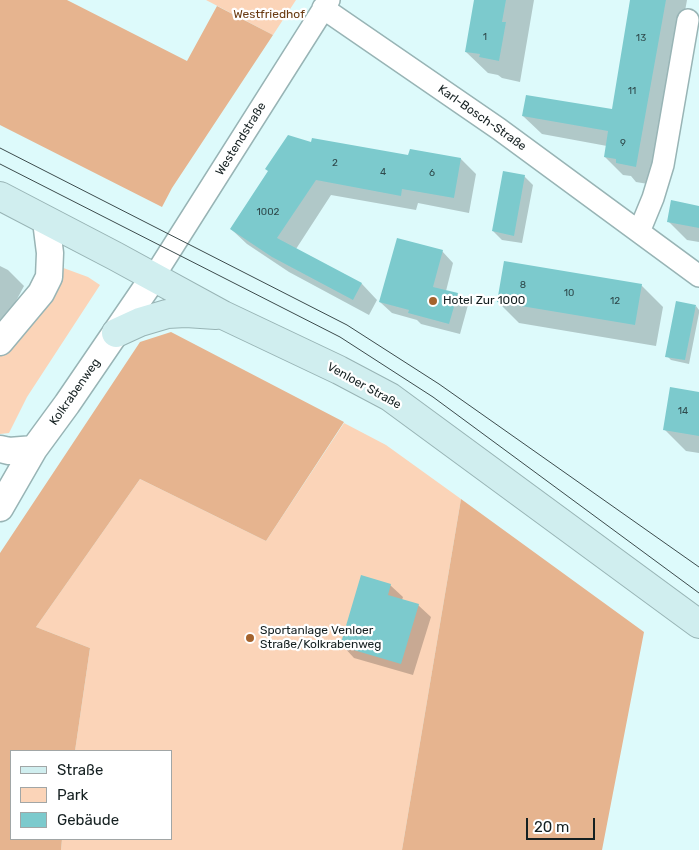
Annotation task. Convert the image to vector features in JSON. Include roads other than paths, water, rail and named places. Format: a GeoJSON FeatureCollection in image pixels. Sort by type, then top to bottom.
{"type":"FeatureCollection","features":[{"type":"Feature","properties":{"kind":"main road","name":"Venloer Straße"},"geometry":{"type":"LineString","coordinates":[[0,196],[223,315],[339,370],[390,398],[699,624]]}},
{"type":"Feature","properties":{"kind":"main road"},"geometry":{"type":"LineString","coordinates":[[116,333],[140,322],[168,314],[223,315]]}},
{"type":"Feature","properties":{"kind":"street","name":"Karl-Bosch-Straße"},"geometry":{"type":"LineString","coordinates":[[326,4],[699,276]]}},
{"type":"Feature","properties":{"kind":"street","name":"Westendstraße"},"geometry":{"type":"LineString","coordinates":[[153,278],[326,4]]}},
{"type":"Feature","properties":{"kind":"street"},"geometry":{"type":"LineString","coordinates":[[638,232],[653,198],[663,165],[688,20]]}},
{"type":"Feature","properties":{"kind":"street"},"geometry":{"type":"LineString","coordinates":[[0,342],[40,293],[48,276],[50,253],[46,221]]}},
{"type":"Feature","properties":{"kind":"street","name":"Kolkrabenweg"},"geometry":{"type":"LineString","coordinates":[[0,508],[34,449],[68,404],[153,278]]}},
{"type":"Feature","properties":{"kind":"street"},"geometry":{"type":"LineString","coordinates":[[0,449],[9,451],[34,449]]}},
{"type":"Feature","properties":{"kind":"tram line"},"geometry":{"type":"LineString","coordinates":[[0,148],[347,325],[439,384],[699,567]]}},
{"type":"Feature","properties":{"kind":"tram line"},"geometry":{"type":"LineString","coordinates":[[0,164],[340,337],[433,397],[699,593]]}},
{"type":"Feature","properties":{"kind":"place","name":"Hotel Zur 1000"},"geometry":{"type":"Point","coordinates":[433,301]}},
{"type":"Feature","properties":{"kind":"place","name":"Sportanlage Venloer Straße/Kolkrabenweg"},"geometry":{"type":"Point","coordinates":[250,638]}},
{"type":"Feature","properties":{"kind":"park label","name":"Westfriedhof"},"geometry":{"type":"Point","coordinates":[269,15]}}]}
